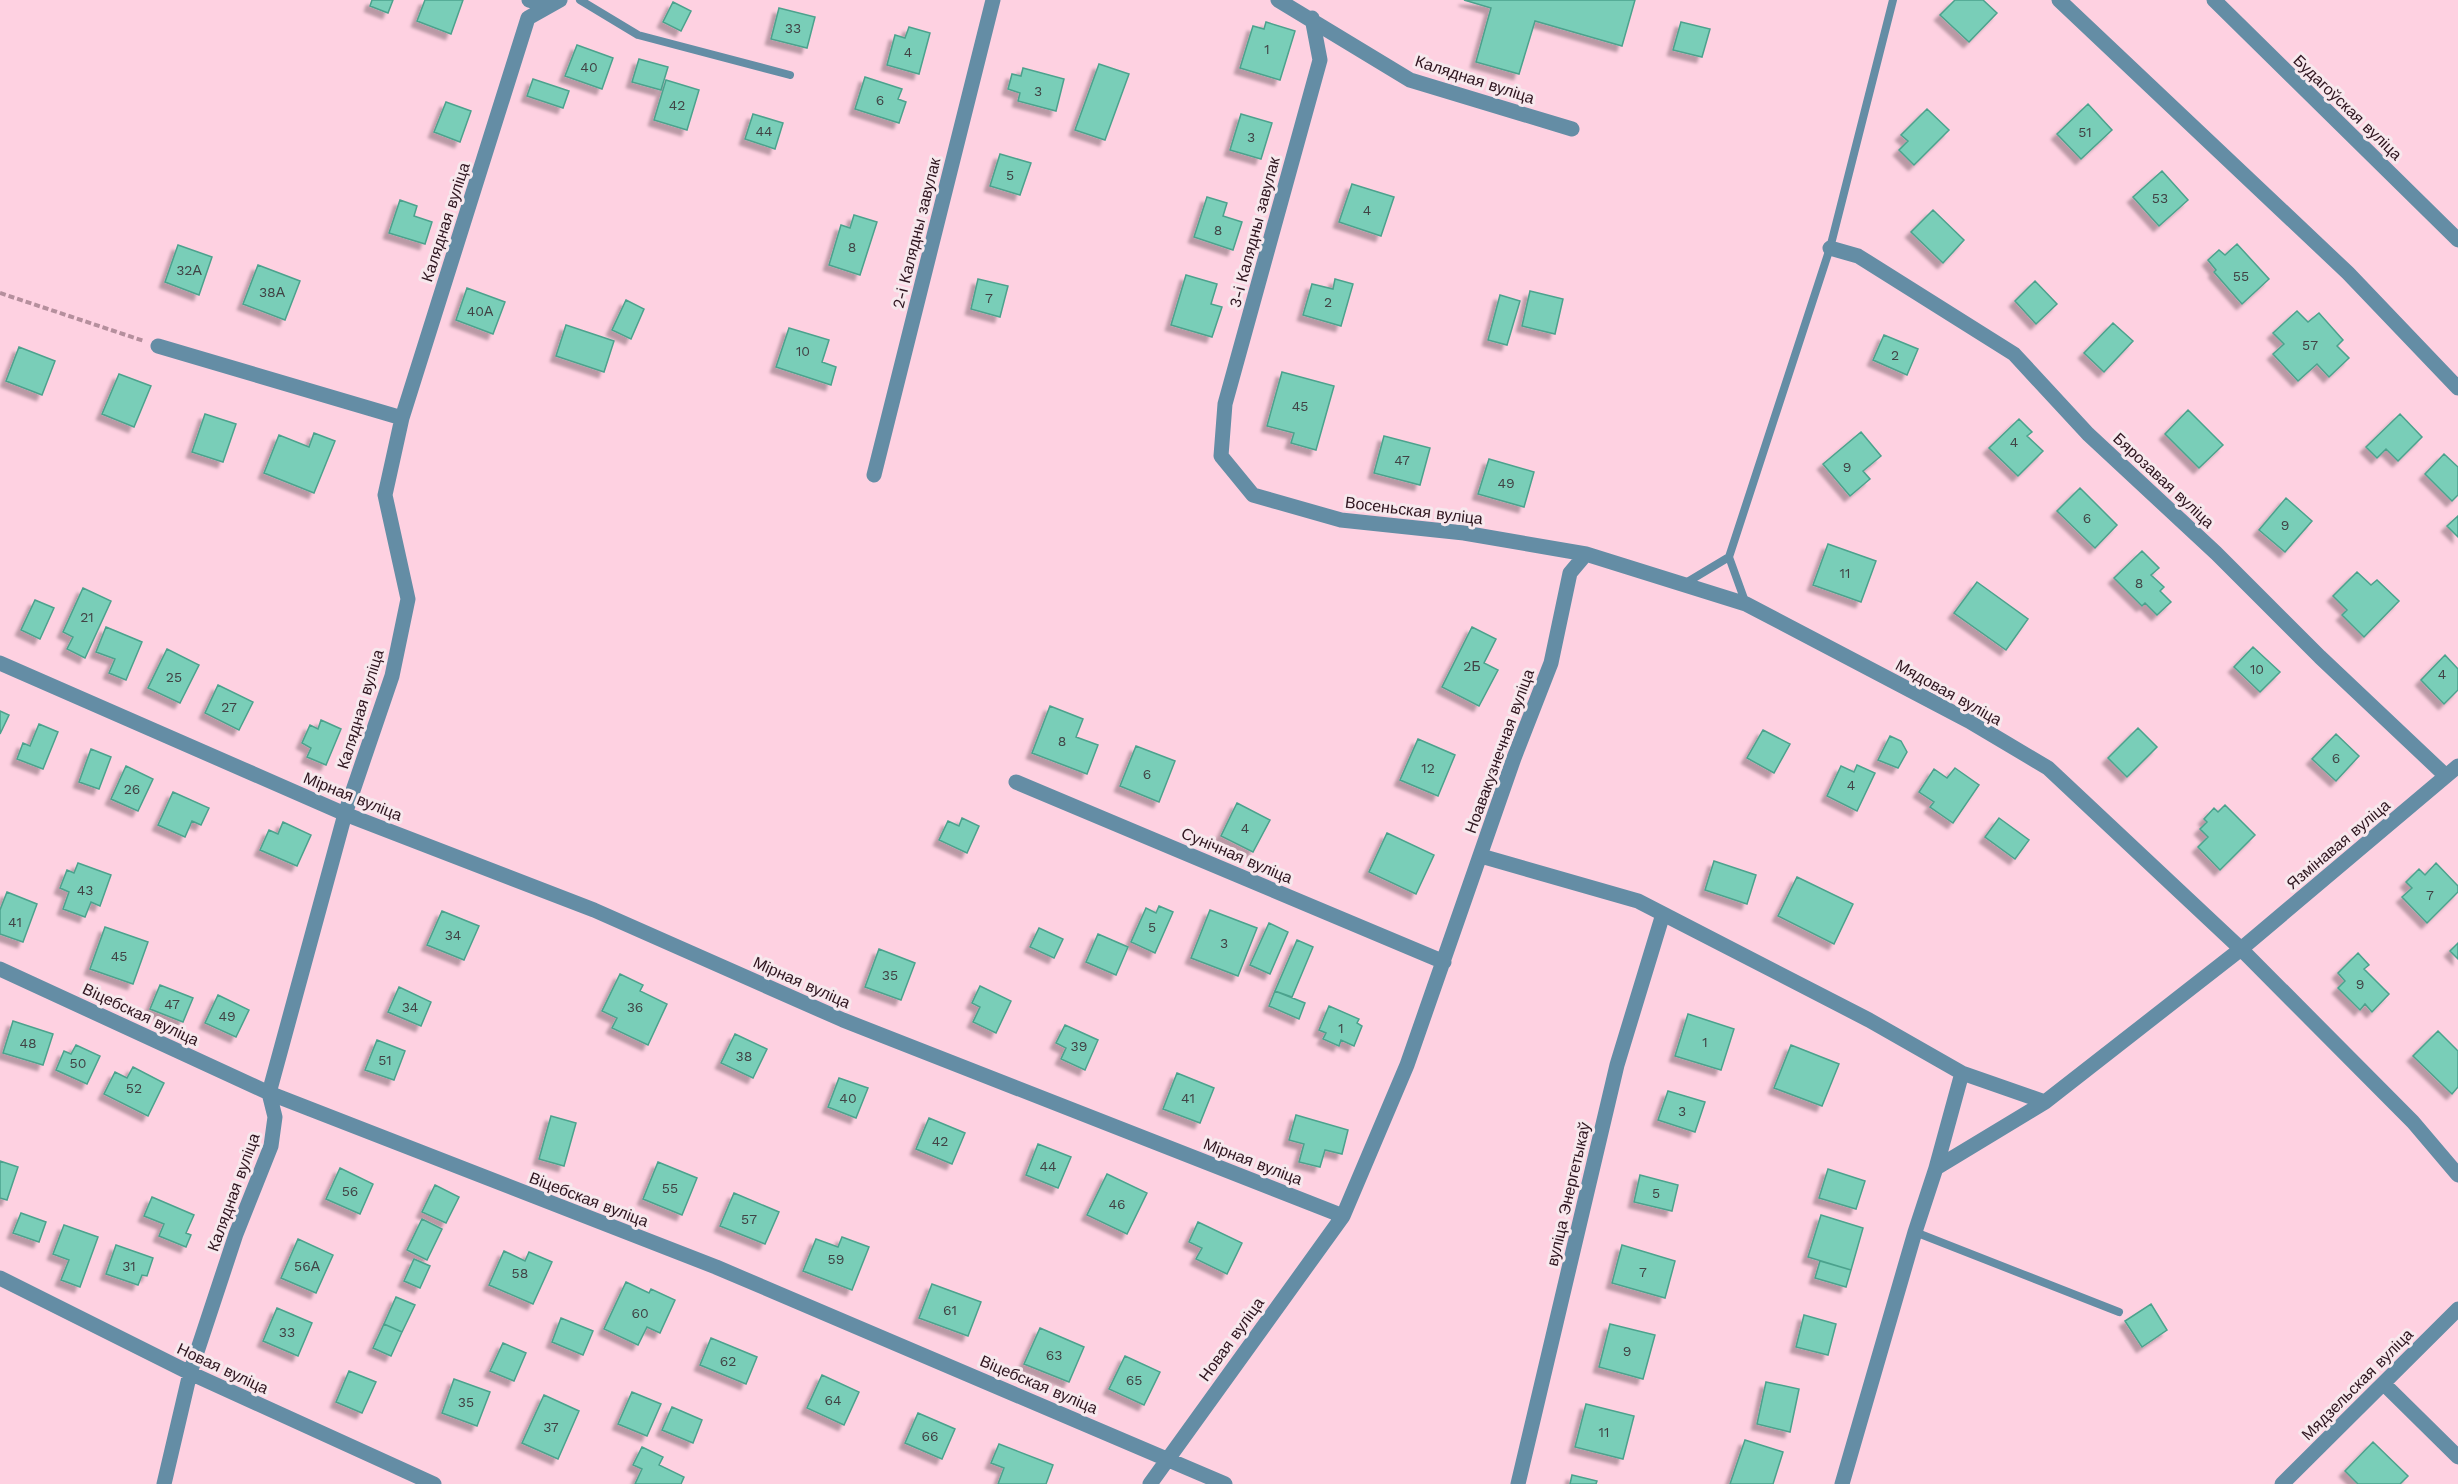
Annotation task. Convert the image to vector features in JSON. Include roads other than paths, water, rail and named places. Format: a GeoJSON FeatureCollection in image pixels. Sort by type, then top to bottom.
{"type":"FeatureCollection","features":[{"type":"Feature","properties":{"kind":"street"},"geometry":{"type":"LineString","coordinates":[[529,0],[555,3]]}},
{"type":"Feature","properties":{"kind":"street","name":"2-і Калядны завулак"},"geometry":{"type":"LineString","coordinates":[[874,475],[993,0]]}},
{"type":"Feature","properties":{"kind":"street","name":"Калядная вуліца"},"geometry":{"type":"LineString","coordinates":[[1278,0],[1312,18],[1410,80],[1572,129]]}},
{"type":"Feature","properties":{"kind":"street"},"geometry":{"type":"LineString","coordinates":[[2059,0],[2348,273],[2458,388]]}},
{"type":"Feature","properties":{"kind":"street","name":"Будагоўская вуліца"},"geometry":{"type":"LineString","coordinates":[[2214,0],[2458,240]]}},
{"type":"Feature","properties":{"kind":"street","name":"Калядная вуліца"},"geometry":{"type":"LineString","coordinates":[[164,1484],[190,1373],[236,1234],[271,1146],[275,1117],[269,1093],[345,814],[392,676],[408,599],[385,495],[402,418],[528,18],[555,3]]}},
{"type":"Feature","properties":{"kind":"street","name":"3-і Калядны завулак"},"geometry":{"type":"LineString","coordinates":[[1221,456],[1225,404],[1320,60],[1312,18]]}},
{"type":"Feature","properties":{"kind":"street","name":"Бярозавая вуліца"},"geometry":{"type":"LineString","coordinates":[[1830,249],[1858,256],[2014,354],[2088,434],[2216,553],[2320,657],[2446,776]]}},
{"type":"Feature","properties":{"kind":"street"},"geometry":{"type":"LineString","coordinates":[[158,346],[402,418]]}},
{"type":"Feature","properties":{"kind":"street","name":"Восеньская вуліца"},"geometry":{"type":"LineString","coordinates":[[1221,456],[1252,495],[1341,520],[1464,533],[1586,554]]}},
{"type":"Feature","properties":{"kind":"street","name":"Мядовая вуліца"},"geometry":{"type":"LineString","coordinates":[[1586,554],[1746,603],[1969,721],[2048,768],[2241,949],[2413,1122],[2458,1175]]}},
{"type":"Feature","properties":{"kind":"street","name":"Ноавакузнечная вуліца"},"geometry":{"type":"LineString","coordinates":[[1444,962],[1514,758],[1551,663],[1570,573],[1586,554]]}},
{"type":"Feature","properties":{"kind":"street","name":"Мірная вуліца"},"geometry":{"type":"LineString","coordinates":[[0,663],[345,814],[594,910],[843,1020],[1343,1216]]}},
{"type":"Feature","properties":{"kind":"street","name":"Язмінавая вуліца"},"geometry":{"type":"LineString","coordinates":[[1936,1168],[2045,1102],[2241,949],[2458,766]]}},
{"type":"Feature","properties":{"kind":"street","name":"Сунічная вуліца"},"geometry":{"type":"LineString","coordinates":[[1016,782],[1444,962]]}},
{"type":"Feature","properties":{"kind":"street"},"geometry":{"type":"LineString","coordinates":[[1481,856],[1638,902],[1869,1020],[1962,1073],[2045,1102]]}},
{"type":"Feature","properties":{"kind":"street","name":"вуліца Энергетыкаў"},"geometry":{"type":"LineString","coordinates":[[1518,1484],[1617,1065],[1664,914]]}},
{"type":"Feature","properties":{"kind":"street"},"geometry":{"type":"LineString","coordinates":[[1343,1216],[1407,1065],[1444,962]]}},
{"type":"Feature","properties":{"kind":"street","name":"Віцебская вуліца"},"geometry":{"type":"LineString","coordinates":[[0,969],[269,1093],[716,1268],[1225,1484]]}},
{"type":"Feature","properties":{"kind":"street"},"geometry":{"type":"LineString","coordinates":[[1842,1484],[1962,1073]]}},
{"type":"Feature","properties":{"kind":"street","name":"Новая вуліца"},"geometry":{"type":"LineString","coordinates":[[1150,1484],[1343,1216]]}},
{"type":"Feature","properties":{"kind":"street","name":"Новая вуліца"},"geometry":{"type":"LineString","coordinates":[[0,1278],[190,1373],[434,1484]]}},
{"type":"Feature","properties":{"kind":"street","name":"Мядзельская вуліца"},"geometry":{"type":"LineString","coordinates":[[2282,1484],[2458,1309]]}},
{"type":"Feature","properties":{"kind":"street"},"geometry":{"type":"LineString","coordinates":[[2384,1384],[2458,1457]]}},
{"type":"Feature","properties":{"kind":"lane"},"geometry":{"type":"LineString","coordinates":[[580,0],[638,34],[790,75]]}},
{"type":"Feature","properties":{"kind":"lane"},"geometry":{"type":"LineString","coordinates":[[1746,603],[1729,557],[1830,249],[1893,0]]}},
{"type":"Feature","properties":{"kind":"lane"},"geometry":{"type":"LineString","coordinates":[[1684,584],[1729,557]]}},
{"type":"Feature","properties":{"kind":"lane"},"geometry":{"type":"LineString","coordinates":[[1915,1232],[2119,1312]]}}]}
